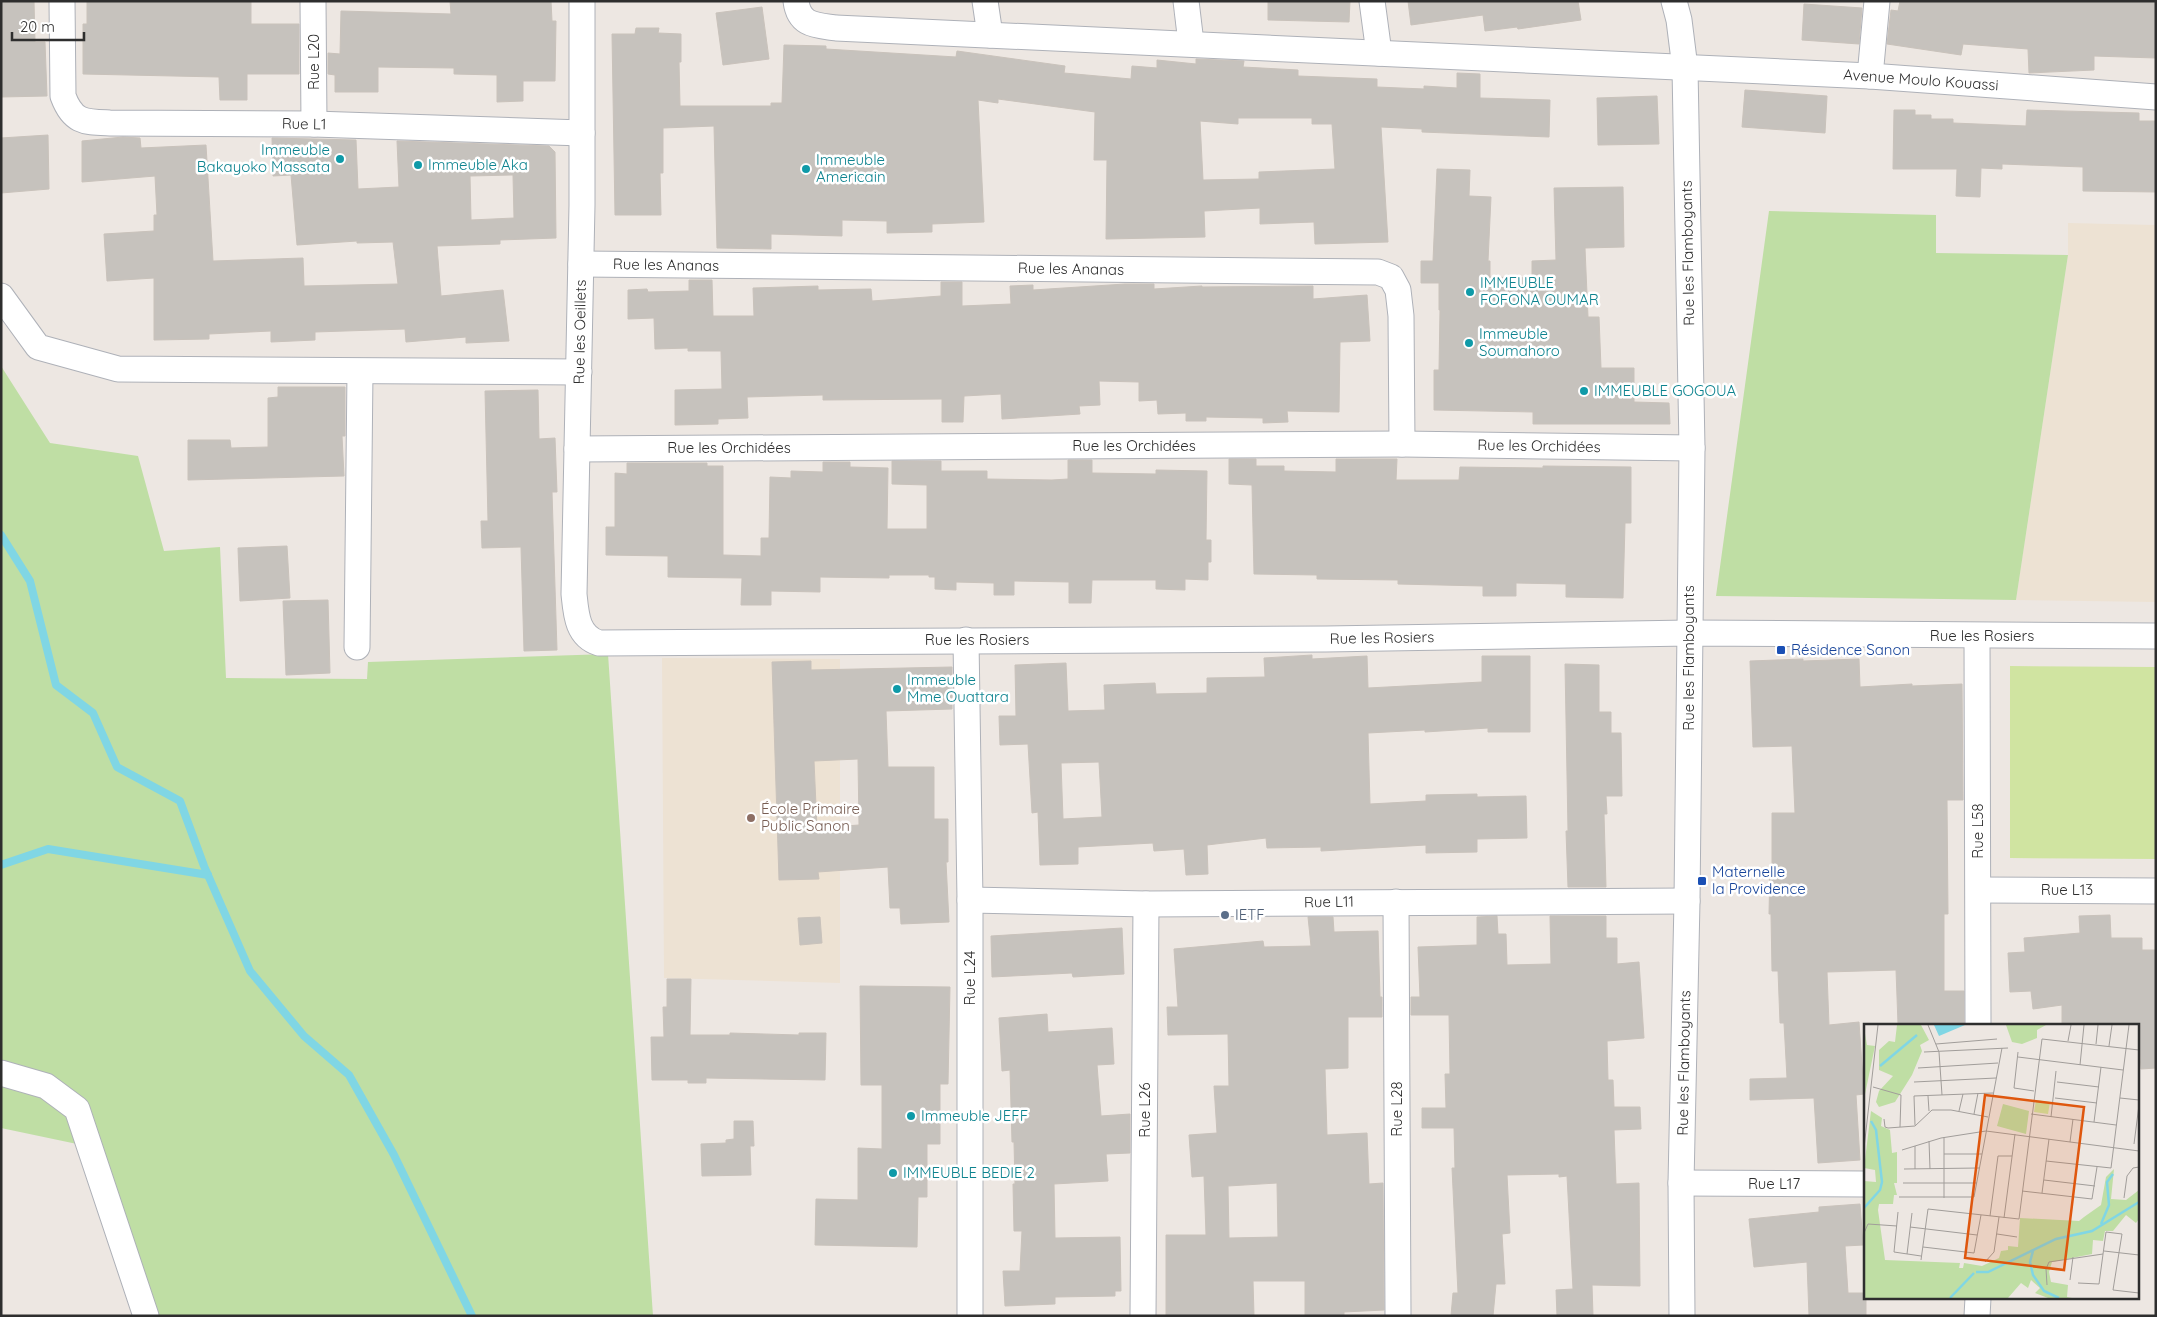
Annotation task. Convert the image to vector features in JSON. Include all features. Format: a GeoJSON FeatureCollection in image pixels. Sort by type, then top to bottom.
{"type":"FeatureCollection","features":[{"type":"Feature","properties":{"kind":"street","name":"Rue L1"},"geometry":{"type":"LineString","coordinates":[[62,1],[63,96],[67,107],[74,116],[89,122],[314,124],[582,133]]}},
{"type":"Feature","properties":{"kind":"street","name":"Rue L20"},"geometry":{"type":"LineString","coordinates":[[313,1],[314,124]]}},
{"type":"Feature","properties":{"kind":"street","name":"Rue les Oeillets"},"geometry":{"type":"LineString","coordinates":[[582,1],[580,372],[574,594],[576,617],[585,636],[599,643],[607,642]]}},
{"type":"Feature","properties":{"kind":"street","name":"Avenue Moulo Kouassi"},"geometry":{"type":"LineString","coordinates":[[796,1],[797,10],[804,20],[811,25],[1870,76],[2156,97]]}},
{"type":"Feature","properties":{"kind":"street"},"geometry":{"type":"LineString","coordinates":[[985,1],[990,35]]}},
{"type":"Feature","properties":{"kind":"street"},"geometry":{"type":"LineString","coordinates":[[1186,1],[1191,42]]}},
{"type":"Feature","properties":{"kind":"street"},"geometry":{"type":"LineString","coordinates":[[1372,1],[1379,53]]}},
{"type":"Feature","properties":{"kind":"street","name":"Rue les Flamboyants"},"geometry":{"type":"LineString","coordinates":[[1674,1],[1685,68],[1692,448],[1688,901],[1682,1184],[1682,1316]]}},
{"type":"Feature","properties":{"kind":"street"},"geometry":{"type":"LineString","coordinates":[[1870,76],[1877,1]]}},
{"type":"Feature","properties":{"kind":"street","name":"Rue les Ananas"},"geometry":{"type":"LineString","coordinates":[[581,264],[1378,272],[1391,277],[1398,290],[1401,316],[1402,444]]}},
{"type":"Feature","properties":{"kind":"street"},"geometry":{"type":"LineString","coordinates":[[1,296],[38,347],[118,369],[580,372]]}},
{"type":"Feature","properties":{"kind":"street"},"geometry":{"type":"LineString","coordinates":[[357,647],[360,372]]}},
{"type":"Feature","properties":{"kind":"street","name":"Rue les Orchidées"},"geometry":{"type":"LineString","coordinates":[[577,449],[1402,444],[1692,448]]}},
{"type":"Feature","properties":{"kind":"street","name":"Rue les Rosiers"},"geometry":{"type":"LineString","coordinates":[[607,642],[1316,639],[1689,633],[2156,636]]}},
{"type":"Feature","properties":{"kind":"street","name":"Rue L58"},"geometry":{"type":"LineString","coordinates":[[1977,636],[1978,1024]]}},
{"type":"Feature","properties":{"kind":"street","name":"Rue L24"},"geometry":{"type":"LineString","coordinates":[[966,640],[970,900],[970,1316]]}},
{"type":"Feature","properties":{"kind":"street","name":"Rue L13"},"geometry":{"type":"LineString","coordinates":[[1979,890],[2156,891]]}},
{"type":"Feature","properties":{"kind":"street","name":"Rue L11"},"geometry":{"type":"LineString","coordinates":[[970,900],[1146,904],[1688,901]]}},
{"type":"Feature","properties":{"kind":"street","name":"Rue L28"},"geometry":{"type":"LineString","coordinates":[[1396,902],[1398,1316]]}},
{"type":"Feature","properties":{"kind":"street","name":"Rue L26"},"geometry":{"type":"LineString","coordinates":[[1144,1316],[1146,904]]}},
{"type":"Feature","properties":{"kind":"street"},"geometry":{"type":"LineString","coordinates":[[1,1073],[46,1086],[77,1108],[146,1316]]}},
{"type":"Feature","properties":{"kind":"street","name":"Rue L17"},"geometry":{"type":"LineString","coordinates":[[1682,1184],[1864,1184]]}},
{"type":"Feature","properties":{"kind":"street"},"geometry":{"type":"LineString","coordinates":[[1978,1300],[1978,1316]]}},
{"type":"Feature","properties":{"kind":"shaded area"},"geometry":{"type":"Polygon","coordinates":[[[2068,223],[2156,225],[2156,602],[2016,600],[2068,255],[2068,223]]]}},
{"type":"Feature","properties":{"kind":"shaded area","name":"École Primaire Public Sanon"},"geometry":{"type":"Polygon","coordinates":[[[662,658],[840,659],[840,983],[664,978],[662,658]]]}},
{"type":"Feature","properties":{"kind":"green space"},"geometry":{"type":"Polygon","coordinates":[[[1769,211],[1936,215],[1936,253],[2068,255],[2016,600],[1716,596],[1769,211]]]}},
{"type":"Feature","properties":{"kind":"green space"},"geometry":{"type":"Polygon","coordinates":[[[1,366],[50,443],[138,456],[164,551],[220,547],[226,678],[367,679],[368,662],[608,654],[653,1316],[134,1316],[77,1144],[1,1128],[1,366]]]}},
{"type":"Feature","properties":{"kind":"green space"},"geometry":{"type":"Polygon","coordinates":[[[2010,666],[2156,667],[2156,859],[2010,858],[2010,666]]]}},
{"type":"Feature","properties":{"kind":"building"},"geometry":{"type":"Polygon","coordinates":[[[1,1],[34,1],[35,42],[45,42],[47,96],[1,97],[1,1]]]}},
{"type":"Feature","properties":{"kind":"building"},"geometry":{"type":"Polygon","coordinates":[[[87,1],[251,1],[251,24],[299,24],[299,74],[247,74],[247,100],[220,100],[219,77],[83,74],[83,24],[87,24],[87,1]]]}},
{"type":"Feature","properties":{"kind":"building"},"geometry":{"type":"Polygon","coordinates":[[[450,1],[551,1],[552,21],[556,21],[555,81],[523,81],[523,101],[497,102],[497,75],[454,74],[454,68],[378,67],[378,92],[335,92],[335,75],[328,74],[328,53],[340,54],[341,11],[451,14],[450,1]]]}},
{"type":"Feature","properties":{"kind":"building"},"geometry":{"type":"Polygon","coordinates":[[[1268,1],[1350,1],[1349,22],[1268,20],[1268,1]]]}},
{"type":"Feature","properties":{"kind":"building"},"geometry":{"type":"Polygon","coordinates":[[[1408,1],[1578,1],[1581,20],[1518,29],[1517,27],[1485,31],[1483,15],[1411,25],[1408,1]]]}},
{"type":"Feature","properties":{"kind":"building"},"geometry":{"type":"Polygon","coordinates":[[[1900,1],[2156,1],[2156,58],[2094,56],[2094,70],[2029,73],[2028,49],[1963,44],[1961,55],[1887,44],[1891,10],[1898,11],[1900,1]]]}},
{"type":"Feature","properties":{"kind":"building"},"geometry":{"type":"Polygon","coordinates":[[[1804,4],[1862,8],[1859,44],[1802,40],[1804,4]]]}},
{"type":"Feature","properties":{"kind":"building"},"geometry":{"type":"Polygon","coordinates":[[[762,7],[769,59],[723,65],[716,13],[762,7]]]}},
{"type":"Feature","properties":{"kind":"building"},"geometry":{"type":"Polygon","coordinates":[[[636,28],[659,28],[658,33],[681,34],[681,62],[679,62],[680,106],[771,106],[771,103],[782,103],[784,45],[826,46],[826,49],[956,57],[957,51],[1065,66],[1064,73],[1131,79],[1132,66],[1157,68],[1157,60],[1196,64],[1196,59],[1244,61],[1243,67],[1298,70],[1298,76],[1377,79],[1377,87],[1424,89],[1424,86],[1457,88],[1457,73],[1480,74],[1480,98],[1550,100],[1549,137],[1422,132],[1422,129],[1381,127],[1388,242],[1315,244],[1314,222],[1260,224],[1260,208],[1204,211],[1205,237],[1106,239],[1107,160],[1094,160],[1095,112],[998,99],[998,103],[978,100],[984,222],[932,224],[932,232],[887,233],[887,221],[842,220],[842,236],[771,234],[771,249],[717,248],[714,126],[663,128],[663,173],[660,173],[661,215],[615,215],[612,34],[635,34],[636,28]],[[1238,118],[1238,124],[1200,121],[1203,180],[1259,179],[1259,172],[1335,169],[1332,124],[1312,124],[1312,118],[1238,118]]]}},
{"type":"Feature","properties":{"kind":"building"},"geometry":{"type":"Polygon","coordinates":[[[1745,90],[1827,96],[1825,133],[1742,127],[1745,90]]]}},
{"type":"Feature","properties":{"kind":"building"},"geometry":{"type":"Polygon","coordinates":[[[1657,96],[1659,144],[1598,145],[1597,98],[1657,96]]]}},
{"type":"Feature","properties":{"kind":"building"},"geometry":{"type":"Polygon","coordinates":[[[1894,110],[1915,110],[1915,115],[1931,115],[1931,119],[1953,119],[1953,123],[2026,126],[2027,110],[2139,113],[2139,121],[2156,121],[2156,192],[2083,191],[2083,167],[2002,164],[2002,169],[1981,168],[1980,197],[1956,196],[1957,169],[1893,169],[1894,110]]]}},
{"type":"Feature","properties":{"kind":"building"},"geometry":{"type":"Polygon","coordinates":[[[48,135],[49,189],[1,193],[1,138],[48,135]]]}},
{"type":"Feature","properties":{"kind":"building"},"geometry":{"type":"Polygon","coordinates":[[[123,137],[140,138],[141,148],[206,145],[213,261],[303,258],[304,286],[398,284],[393,242],[357,243],[357,241],[297,245],[291,175],[273,176],[272,138],[356,140],[358,189],[399,187],[397,141],[549,146],[555,152],[556,238],[500,240],[500,244],[437,246],[441,296],[503,290],[509,341],[466,343],[466,337],[406,342],[405,329],[315,332],[315,340],[271,342],[271,331],[209,334],[209,339],[154,340],[154,278],[107,281],[104,234],[154,231],[154,215],[157,215],[155,176],[82,182],[82,141],[123,137]],[[513,175],[470,176],[471,220],[514,218],[513,175]]]}},
{"type":"Feature","properties":{"kind":"building"},"geometry":{"type":"Polygon","coordinates":[[[1437,169],[1470,170],[1469,196],[1491,197],[1488,261],[1490,261],[1490,277],[1532,278],[1532,261],[1556,260],[1554,188],[1623,187],[1624,247],[1585,248],[1588,317],[1599,317],[1601,368],[1634,368],[1634,402],[1669,403],[1670,424],[1533,424],[1533,412],[1434,410],[1434,370],[1439,370],[1439,283],[1421,283],[1421,261],[1433,261],[1437,169]]]}},
{"type":"Feature","properties":{"kind":"building"},"geometry":{"type":"Polygon","coordinates":[[[689,280],[712,280],[713,316],[754,316],[753,288],[818,286],[818,290],[871,289],[872,301],[941,296],[941,282],[962,282],[962,306],[1011,304],[1010,286],[1033,285],[1033,290],[1125,284],[1154,284],[1154,289],[1202,286],[1313,286],[1313,299],[1367,295],[1370,341],[1340,342],[1339,412],[1287,411],[1288,422],[1263,423],[1263,418],[1206,417],[1206,421],[1186,421],[1186,413],[1158,414],[1157,400],[1139,401],[1139,382],[1099,381],[1100,405],[1079,406],[1080,414],[1002,419],[1001,394],[964,396],[963,422],[942,422],[942,399],[823,400],[823,395],[747,397],[748,418],[718,419],[718,424],[675,425],[675,390],[722,389],[721,351],[688,351],[688,348],[655,349],[654,318],[628,319],[628,290],[647,289],[648,292],[689,291],[689,280]]]}},
{"type":"Feature","properties":{"kind":"building"},"geometry":{"type":"Polygon","coordinates":[[[278,387],[345,387],[345,436],[342,436],[344,476],[188,480],[188,440],[230,440],[231,448],[268,447],[268,398],[278,397],[278,387]]]}},
{"type":"Feature","properties":{"kind":"building"},"geometry":{"type":"Polygon","coordinates":[[[538,390],[539,439],[555,438],[557,492],[552,492],[557,650],[524,651],[521,547],[482,548],[481,521],[488,521],[485,391],[538,390]]]}},
{"type":"Feature","properties":{"kind":"building"},"geometry":{"type":"Polygon","coordinates":[[[1229,459],[1256,459],[1256,466],[1284,466],[1284,471],[1336,472],[1336,459],[1397,459],[1396,480],[1459,480],[1460,467],[1631,467],[1631,523],[1625,523],[1623,598],[1566,597],[1566,584],[1516,583],[1516,596],[1483,596],[1483,586],[1398,584],[1398,580],[1317,579],[1317,575],[1254,574],[1252,485],[1229,484],[1229,459]]]}},
{"type":"Feature","properties":{"kind":"building"},"geometry":{"type":"Polygon","coordinates":[[[1068,460],[1092,460],[1092,473],[1156,474],[1156,470],[1207,471],[1206,540],[1211,540],[1211,562],[1208,562],[1208,580],[1185,579],[1185,590],[1156,589],[1156,580],[1092,580],[1091,603],[1069,603],[1069,582],[1014,581],[1014,595],[994,595],[994,583],[956,582],[956,590],[935,589],[935,577],[929,577],[929,575],[889,575],[889,578],[820,577],[820,592],[771,591],[771,605],[741,605],[742,578],[668,577],[668,556],[606,555],[606,527],[615,527],[615,473],[627,474],[627,463],[707,463],[707,466],[723,466],[723,555],[761,556],[761,538],[769,538],[770,477],[791,478],[791,471],[823,472],[823,462],[850,462],[850,467],[888,468],[887,529],[927,529],[927,485],[892,484],[892,461],[941,461],[941,471],[987,471],[987,479],[1052,480],[1068,479],[1068,460]]]}},
{"type":"Feature","properties":{"kind":"building"},"geometry":{"type":"Polygon","coordinates":[[[287,546],[290,598],[240,601],[238,548],[287,546]]]}},
{"type":"Feature","properties":{"kind":"building"},"geometry":{"type":"Polygon","coordinates":[[[328,600],[330,673],[286,675],[283,601],[328,600]]]}},
{"type":"Feature","properties":{"kind":"building"},"geometry":{"type":"Polygon","coordinates":[[[1312,655],[1312,659],[1367,656],[1368,688],[1482,682],[1482,656],[1530,656],[1530,732],[1488,732],[1488,728],[1368,733],[1370,804],[1426,801],[1426,795],[1477,794],[1477,797],[1526,796],[1527,838],[1477,839],[1477,852],[1426,853],[1426,845],[1321,851],[1321,847],[1267,848],[1266,838],[1207,845],[1208,874],[1186,875],[1184,849],[1154,851],[1153,843],[1078,847],[1078,864],[1040,865],[1038,812],[1032,813],[1028,744],[1000,745],[999,716],[1016,716],[1015,665],[1066,663],[1068,711],[1105,710],[1104,685],[1155,683],[1156,694],[1207,693],[1207,678],[1265,677],[1264,658],[1312,655]],[[1099,762],[1061,763],[1063,819],[1102,817],[1099,762]]]}},
{"type":"Feature","properties":{"kind":"building"},"geometry":{"type":"Polygon","coordinates":[[[1803,659],[1803,661],[1859,659],[1860,687],[1962,684],[1963,800],[1947,800],[1948,914],[1944,914],[1944,991],[1964,991],[1964,1024],[1898,1024],[1896,970],[1827,972],[1829,1025],[1859,1022],[1864,1094],[1856,1095],[1860,1160],[1818,1163],[1814,1098],[1750,1100],[1750,1079],[1787,1078],[1784,1023],[1780,1023],[1778,971],[1772,971],[1771,914],[1769,914],[1770,867],[1772,867],[1772,813],[1795,813],[1792,746],[1753,747],[1750,661],[1803,659]]]}},
{"type":"Feature","properties":{"kind":"building"},"geometry":{"type":"Polygon","coordinates":[[[811,661],[811,670],[952,667],[952,709],[886,711],[888,767],[934,767],[934,819],[948,819],[948,862],[946,862],[949,922],[901,924],[900,908],[890,908],[888,867],[818,872],[819,879],[779,880],[772,662],[811,661]],[[858,759],[814,761],[817,828],[859,825],[858,759]]]}},
{"type":"Feature","properties":{"kind":"building"},"geometry":{"type":"Polygon","coordinates":[[[1565,664],[1599,665],[1599,712],[1611,712],[1611,733],[1621,733],[1622,796],[1606,796],[1607,814],[1604,814],[1606,887],[1568,887],[1565,664]]]}},
{"type":"Feature","properties":{"kind":"building"},"geometry":{"type":"Polygon","coordinates":[[[2110,915],[2111,938],[2142,938],[2142,950],[2156,950],[2156,1068],[2141,1069],[2140,1024],[2062,1024],[2062,1005],[2033,1009],[2031,991],[2010,992],[2008,953],[2025,952],[2024,938],[2080,933],[2079,916],[2110,915]]]}},
{"type":"Feature","properties":{"kind":"building"},"geometry":{"type":"Polygon","coordinates":[[[1497,916],[1498,934],[1506,934],[1507,965],[1551,964],[1550,916],[1606,916],[1606,938],[1617,938],[1617,964],[1639,962],[1644,1038],[1607,1041],[1608,1080],[1613,1080],[1614,1107],[1640,1107],[1641,1129],[1614,1130],[1616,1184],[1639,1183],[1640,1286],[1592,1285],[1593,1316],[1557,1316],[1556,1290],[1573,1289],[1567,1176],[1559,1177],[1559,1174],[1507,1175],[1510,1233],[1502,1234],[1505,1284],[1496,1284],[1493,1316],[1451,1316],[1453,1293],[1458,1293],[1452,1168],[1455,1168],[1454,1128],[1422,1128],[1422,1108],[1446,1108],[1445,1074],[1450,1074],[1449,1015],[1411,1015],[1411,997],[1420,997],[1418,947],[1477,945],[1477,917],[1497,916]]]}},
{"type":"Feature","properties":{"kind":"building"},"geometry":{"type":"Polygon","coordinates":[[[820,917],[822,943],[800,945],[798,918],[820,917]]]}},
{"type":"Feature","properties":{"kind":"building"},"geometry":{"type":"Polygon","coordinates":[[[1308,917],[1333,917],[1334,932],[1378,931],[1382,1017],[1348,1017],[1348,1068],[1325,1069],[1327,1135],[1367,1133],[1369,1184],[1383,1183],[1384,1310],[1344,1312],[1344,1316],[1305,1316],[1305,1281],[1253,1281],[1254,1316],[1166,1316],[1166,1235],[1206,1235],[1204,1176],[1192,1177],[1189,1135],[1217,1133],[1214,1086],[1229,1086],[1228,1034],[1168,1035],[1167,1007],[1178,1007],[1174,949],[1263,941],[1264,947],[1311,946],[1308,917]],[[1277,1183],[1228,1186],[1229,1238],[1278,1237],[1277,1183]]]}},
{"type":"Feature","properties":{"kind":"building"},"geometry":{"type":"Polygon","coordinates":[[[1122,928],[1124,974],[1073,977],[1072,973],[992,977],[991,936],[1122,928]]]}},
{"type":"Feature","properties":{"kind":"building"},"geometry":{"type":"Polygon","coordinates":[[[667,979],[691,979],[690,1035],[730,1035],[730,1033],[799,1035],[799,1033],[826,1033],[825,1080],[706,1078],[706,1083],[688,1083],[688,1080],[652,1080],[651,1037],[664,1037],[663,1007],[667,1007],[667,979]]]}},
{"type":"Feature","properties":{"kind":"building"},"geometry":{"type":"Polygon","coordinates":[[[860,986],[950,987],[948,1084],[940,1084],[940,1144],[927,1144],[927,1197],[918,1197],[917,1247],[815,1245],[816,1199],[858,1200],[858,1148],[882,1149],[882,1085],[861,1085],[860,986]]]}},
{"type":"Feature","properties":{"kind":"building"},"geometry":{"type":"Polygon","coordinates":[[[1047,1014],[1048,1032],[1112,1028],[1114,1064],[1097,1065],[1101,1116],[1130,1114],[1130,1153],[1106,1154],[1108,1181],[1054,1184],[1055,1238],[1120,1237],[1121,1291],[1115,1291],[1115,1296],[1055,1297],[1055,1304],[1005,1306],[1003,1271],[1020,1271],[1022,1231],[1014,1231],[1014,1142],[1012,1142],[1010,1070],[1002,1071],[999,1018],[1047,1014]]]}},
{"type":"Feature","properties":{"kind":"building"},"geometry":{"type":"Polygon","coordinates":[[[734,1121],[753,1121],[754,1146],[750,1146],[751,1175],[702,1176],[701,1144],[726,1143],[726,1140],[734,1139],[734,1121]]]}},
{"type":"Feature","properties":{"kind":"building"},"geometry":{"type":"Polygon","coordinates":[[[1860,1204],[1863,1245],[1845,1246],[1848,1293],[1864,1293],[1866,1316],[1809,1316],[1807,1262],[1754,1267],[1749,1219],[1819,1212],[1819,1207],[1860,1204]]]}},
{"type":"Feature","properties":{"kind":"waterway"},"geometry":{"type":"LineString","coordinates":[[1,535],[30,581],[56,685],[93,713],[117,767],[180,801],[204,866],[250,971],[304,1036],[349,1075],[394,1155],[472,1316]]}},
{"type":"Feature","properties":{"kind":"waterway"},"geometry":{"type":"LineString","coordinates":[[1,865],[48,849],[208,875]]}},
{"type":"Feature","properties":{"kind":"place","name":"Immeuble Bakayoko Massata"},"geometry":{"type":"Point","coordinates":[340,159]}},
{"type":"Feature","properties":{"kind":"place","name":"Immeuble Aka"},"geometry":{"type":"Point","coordinates":[418,165]}},
{"type":"Feature","properties":{"kind":"place","name":"Immeuble Americain"},"geometry":{"type":"Point","coordinates":[806,169]}},
{"type":"Feature","properties":{"kind":"place","name":"IMMEUBLE FOFONA OUMAR"},"geometry":{"type":"Point","coordinates":[1470,292]}},
{"type":"Feature","properties":{"kind":"place","name":"Immeuble Soumahoro"},"geometry":{"type":"Point","coordinates":[1469,343]}},
{"type":"Feature","properties":{"kind":"place","name":"IMMEUBLE GOGOUA"},"geometry":{"type":"Point","coordinates":[1584,391]}},
{"type":"Feature","properties":{"kind":"place","name":"Résidence Sanon"},"geometry":{"type":"Point","coordinates":[1781,650]}},
{"type":"Feature","properties":{"kind":"place","name":"Immeuble Mme Ouattara"},"geometry":{"type":"Point","coordinates":[897,689]}},
{"type":"Feature","properties":{"kind":"place","name":"École Primaire Public Sanon"},"geometry":{"type":"Point","coordinates":[751,818]}},
{"type":"Feature","properties":{"kind":"place","name":"Maternelle la Providence"},"geometry":{"type":"Point","coordinates":[1702,881]}},
{"type":"Feature","properties":{"kind":"place","name":"IETF"},"geometry":{"type":"Point","coordinates":[1225,915]}},
{"type":"Feature","properties":{"kind":"place","name":"Immeuble JEFF"},"geometry":{"type":"Point","coordinates":[911,1116]}},
{"type":"Feature","properties":{"kind":"place","name":"IMMEUBLE BEDIE 2"},"geometry":{"type":"Point","coordinates":[893,1173]}}]}
